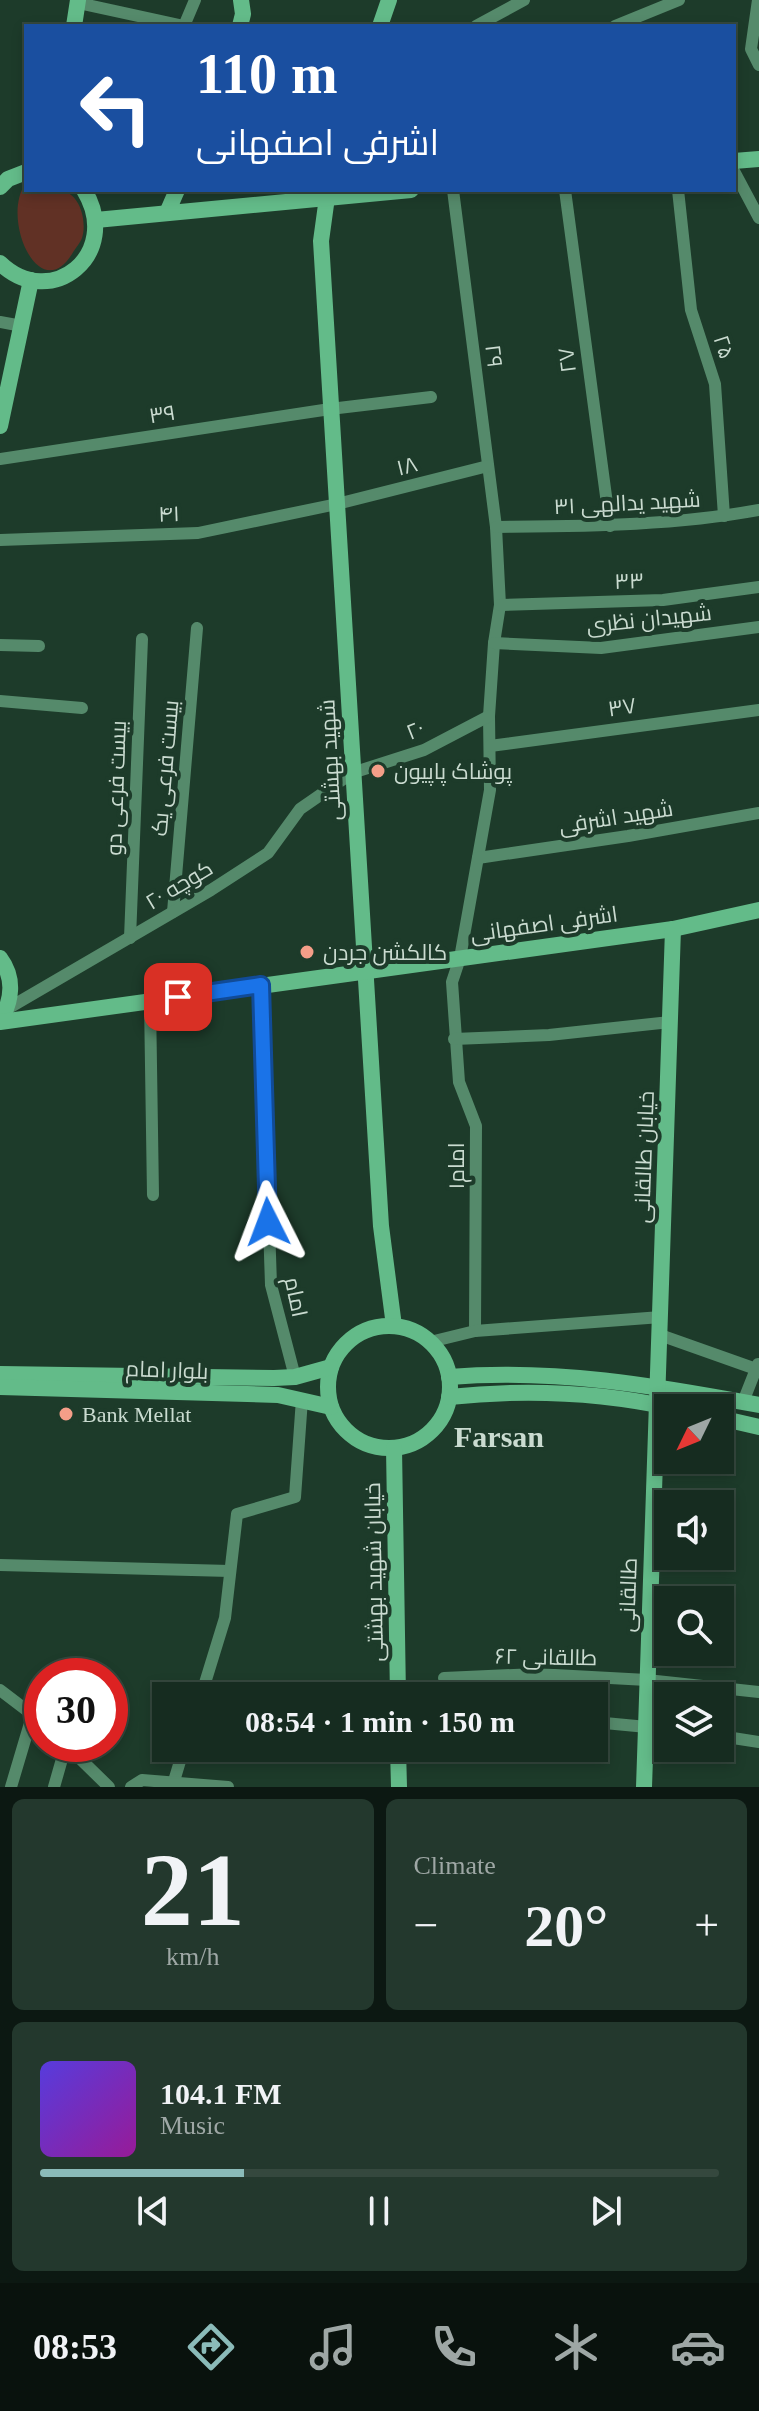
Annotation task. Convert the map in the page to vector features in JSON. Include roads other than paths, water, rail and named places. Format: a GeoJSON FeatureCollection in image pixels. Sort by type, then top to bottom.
{"type":"FeatureCollection","features":[{"type":"Feature","properties":{"kind":"main road"},"geometry":{"type":"LineString","coordinates":[[240,24],[241,0]]}},
{"type":"Feature","properties":{"kind":"main road"},"geometry":{"type":"LineString","coordinates":[[381,24],[389,0]]}},
{"type":"Feature","properties":{"kind":"main road"},"geometry":{"type":"LineString","coordinates":[[74,24],[78,2]]}},
{"type":"Feature","properties":{"kind":"main road"},"geometry":{"type":"LineString","coordinates":[[736,161],[759,159]]}},
{"type":"Feature","properties":{"kind":"main road"},"geometry":{"type":"LineString","coordinates":[[0,187],[8,179],[24,173]]}},
{"type":"Feature","properties":{"kind":"main road"},"geometry":{"type":"LineString","coordinates":[[0,263],[16,275],[31,280],[57,278],[79,266],[89,253],[95,237],[96,220],[85,192]]}},
{"type":"Feature","properties":{"kind":"main road"},"geometry":{"type":"LineString","coordinates":[[167,213],[176,192]]}},
{"type":"Feature","properties":{"kind":"main road"},"geometry":{"type":"LineString","coordinates":[[96,220],[356,192]]}},
{"type":"Feature","properties":{"kind":"main road","name":"شهید بهشتی"},"geometry":{"type":"LineString","coordinates":[[329,193],[321,241],[330,409],[381,1226],[394,1326]]}},
{"type":"Feature","properties":{"kind":"main road"},"geometry":{"type":"LineString","coordinates":[[0,426],[31,280]]}},
{"type":"Feature","properties":{"kind":"main road","name":"اشرفی اصفهانی"},"geometry":{"type":"LineString","coordinates":[[2,1017],[150,1001],[673,929],[759,910]]}},
{"type":"Feature","properties":{"kind":"main road","name":"خیابان طالقانی"},"geometry":{"type":"LineString","coordinates":[[658,1386],[673,929]]}},
{"type":"Feature","properties":{"kind":"main road"},"geometry":{"type":"LineString","coordinates":[[0,958],[10,981],[2,1017]]}},
{"type":"Feature","properties":{"kind":"main road"},"geometry":{"type":"LineString","coordinates":[[394,1326],[413,1331],[430,1342],[442,1358],[449,1377],[449,1397],[443,1416],[430,1432],[414,1443],[394,1448],[374,1446],[356,1438],[341,1425],[331,1407],[328,1387],[331,1367],[340,1349],[355,1336],[374,1328],[394,1326]]}},
{"type":"Feature","properties":{"kind":"main road","name":"بلوار امام"},"geometry":{"type":"LineString","coordinates":[[0,1374],[295,1377],[331,1367]]}},
{"type":"Feature","properties":{"kind":"main road"},"geometry":{"type":"LineString","coordinates":[[449,1377],[511,1373],[658,1386],[751,1404]]}},
{"type":"Feature","properties":{"kind":"main road","name":"طالقانی"},"geometry":{"type":"LineString","coordinates":[[658,1386],[661,1394]]}},
{"type":"Feature","properties":{"kind":"main road","name":"بلوار امام"},"geometry":{"type":"LineString","coordinates":[[0,1387],[278,1395],[331,1407]]}},
{"type":"Feature","properties":{"kind":"main road"},"geometry":{"type":"LineString","coordinates":[[449,1397],[500,1391],[552,1392],[654,1405]]}},
{"type":"Feature","properties":{"kind":"main road"},"geometry":{"type":"LineString","coordinates":[[734,1421],[759,1427]]}},
{"type":"Feature","properties":{"kind":"main road","name":"خیابان شهید بهشتی"},"geometry":{"type":"LineString","coordinates":[[394,1448],[398,1682]]}},
{"type":"Feature","properties":{"kind":"main road","name":"طالقانی"},"geometry":{"type":"LineString","coordinates":[[644,1787],[647,1680],[661,1474]]}},
{"type":"Feature","properties":{"kind":"main road"},"geometry":{"type":"LineString","coordinates":[[398,1762],[399,1787]]}},
{"type":"Feature","properties":{"kind":"street"},"geometry":{"type":"LineString","coordinates":[[185,24],[195,0]]}},
{"type":"Feature","properties":{"kind":"street"},"geometry":{"type":"LineString","coordinates":[[480,24],[524,0]]}},
{"type":"Feature","properties":{"kind":"street"},"geometry":{"type":"LineString","coordinates":[[620,24],[679,0]]}},
{"type":"Feature","properties":{"kind":"street"},"geometry":{"type":"LineString","coordinates":[[758,0],[751,49],[759,65]]}},
{"type":"Feature","properties":{"kind":"street"},"geometry":{"type":"LineString","coordinates":[[78,2],[175,24]]}},
{"type":"Feature","properties":{"kind":"street"},"geometry":{"type":"LineString","coordinates":[[736,175],[759,218]]}},
{"type":"Feature","properties":{"kind":"street","name":"۲۹"},"geometry":{"type":"LineString","coordinates":[[453,192],[496,527],[500,605],[494,643],[490,746]]}},
{"type":"Feature","properties":{"kind":"street","name":"۲۷"},"geometry":{"type":"LineString","coordinates":[[565,192],[610,526]]}},
{"type":"Feature","properties":{"kind":"street","name":"۲۵"},"geometry":{"type":"LineString","coordinates":[[678,192],[691,310],[715,384],[724,516]]}},
{"type":"Feature","properties":{"kind":"street"},"geometry":{"type":"LineString","coordinates":[[0,322],[22,326]]}},
{"type":"Feature","properties":{"kind":"street","name":"۳۹"},"geometry":{"type":"LineString","coordinates":[[0,459],[330,409],[431,397]]}},
{"type":"Feature","properties":{"kind":"street","name":"۱۸"},"geometry":{"type":"LineString","coordinates":[[337,504],[488,466]]}},
{"type":"Feature","properties":{"kind":"street","name":"۴۱"},"geometry":{"type":"LineString","coordinates":[[0,540],[198,533],[337,504]]}},
{"type":"Feature","properties":{"kind":"street","name":"۳۱ شهید یدالهی"},"geometry":{"type":"LineString","coordinates":[[496,527],[610,526],[701,520],[759,510]]}},
{"type":"Feature","properties":{"kind":"street","name":"۳۳"},"geometry":{"type":"LineString","coordinates":[[500,605],[663,600],[759,587]]}},
{"type":"Feature","properties":{"kind":"street","name":"شهیدان نظری"},"geometry":{"type":"LineString","coordinates":[[494,643],[601,648],[759,627]]}},
{"type":"Feature","properties":{"kind":"street","name":"بیست فرعی یک"},"geometry":{"type":"LineString","coordinates":[[173,912],[197,628]]}},
{"type":"Feature","properties":{"kind":"street","name":"بیست فرعی دو"},"geometry":{"type":"LineString","coordinates":[[130,938],[142,639]]}},
{"type":"Feature","properties":{"kind":"street"},"geometry":{"type":"LineString","coordinates":[[0,645],[39,646]]}},
{"type":"Feature","properties":{"kind":"street"},"geometry":{"type":"LineString","coordinates":[[0,701],[82,708]]}},
{"type":"Feature","properties":{"kind":"street","name":"۳۷"},"geometry":{"type":"LineString","coordinates":[[490,746],[759,710]]}},
{"type":"Feature","properties":{"kind":"street","name":"۲۰"},"geometry":{"type":"LineString","coordinates":[[352,773],[424,750],[489,716]]}},
{"type":"Feature","properties":{"kind":"street","name":"امام۱"},"geometry":{"type":"LineString","coordinates":[[475,1331],[476,1126],[459,1082],[452,982],[460,958],[490,790],[490,746]]}},
{"type":"Feature","properties":{"kind":"street","name":"کوچه ۲۰"},"geometry":{"type":"LineString","coordinates":[[2,1017],[268,853],[300,809],[352,773]]}},
{"type":"Feature","properties":{"kind":"street","name":"شهید اشرفی"},"geometry":{"type":"LineString","coordinates":[[478,858],[759,813]]}},
{"type":"Feature","properties":{"kind":"street","name":"امام"},"geometry":{"type":"LineString","coordinates":[[261,985],[271,1285],[295,1377]]}},
{"type":"Feature","properties":{"kind":"street"},"geometry":{"type":"LineString","coordinates":[[150,1001],[153,1195]]}},
{"type":"Feature","properties":{"kind":"street"},"geometry":{"type":"LineString","coordinates":[[454,1039],[549,1035],[670,1022]]}},
{"type":"Feature","properties":{"kind":"street"},"geometry":{"type":"LineString","coordinates":[[430,1342],[475,1331],[661,1317]]}},
{"type":"Feature","properties":{"kind":"street"},"geometry":{"type":"LineString","coordinates":[[660,1335],[758,1366],[751,1404]]}},
{"type":"Feature","properties":{"kind":"street"},"geometry":{"type":"LineString","coordinates":[[205,1682],[225,1618],[237,1514],[295,1497],[302,1399]]}},
{"type":"Feature","properties":{"kind":"street"},"geometry":{"type":"LineString","coordinates":[[0,1565],[230,1571]]}},
{"type":"Feature","properties":{"kind":"street","name":"طالقانی ۶۲"},"geometry":{"type":"LineString","coordinates":[[444,1678],[536,1674],[647,1680],[759,1692]]}},
{"type":"Feature","properties":{"kind":"street"},"geometry":{"type":"LineString","coordinates":[[0,1690],[24,1708]]}},
{"type":"Feature","properties":{"kind":"street"},"geometry":{"type":"LineString","coordinates":[[608,1723],[654,1727]]}},
{"type":"Feature","properties":{"kind":"street"},"geometry":{"type":"LineString","coordinates":[[734,1738],[759,1742]]}},
{"type":"Feature","properties":{"kind":"street"},"geometry":{"type":"LineString","coordinates":[[11,1787],[24,1752]]}},
{"type":"Feature","properties":{"kind":"street"},"geometry":{"type":"LineString","coordinates":[[54,1787],[61,1762]]}},
{"type":"Feature","properties":{"kind":"street"},"geometry":{"type":"LineString","coordinates":[[83,1762],[109,1787]]}},
{"type":"Feature","properties":{"kind":"street"},"geometry":{"type":"LineString","coordinates":[[174,1781],[180,1762]]}},
{"type":"Feature","properties":{"kind":"street"},"geometry":{"type":"LineString","coordinates":[[131,1787],[142,1780],[228,1787]]}},
{"type":"Feature","properties":{"kind":"place","name":"پوشاک پاپیون"},"geometry":{"type":"Point","coordinates":[378,771]}},
{"type":"Feature","properties":{"kind":"place","name":"کالکشن جردن"},"geometry":{"type":"Point","coordinates":[307,952]}},
{"type":"Feature","properties":{"kind":"place","name":"Bank Mellat"},"geometry":{"type":"Point","coordinates":[66,1414]}},
{"type":"Feature","properties":{"kind":"district","name":"Farsan"},"geometry":{"type":"Point","coordinates":[499,1436]}}]}
